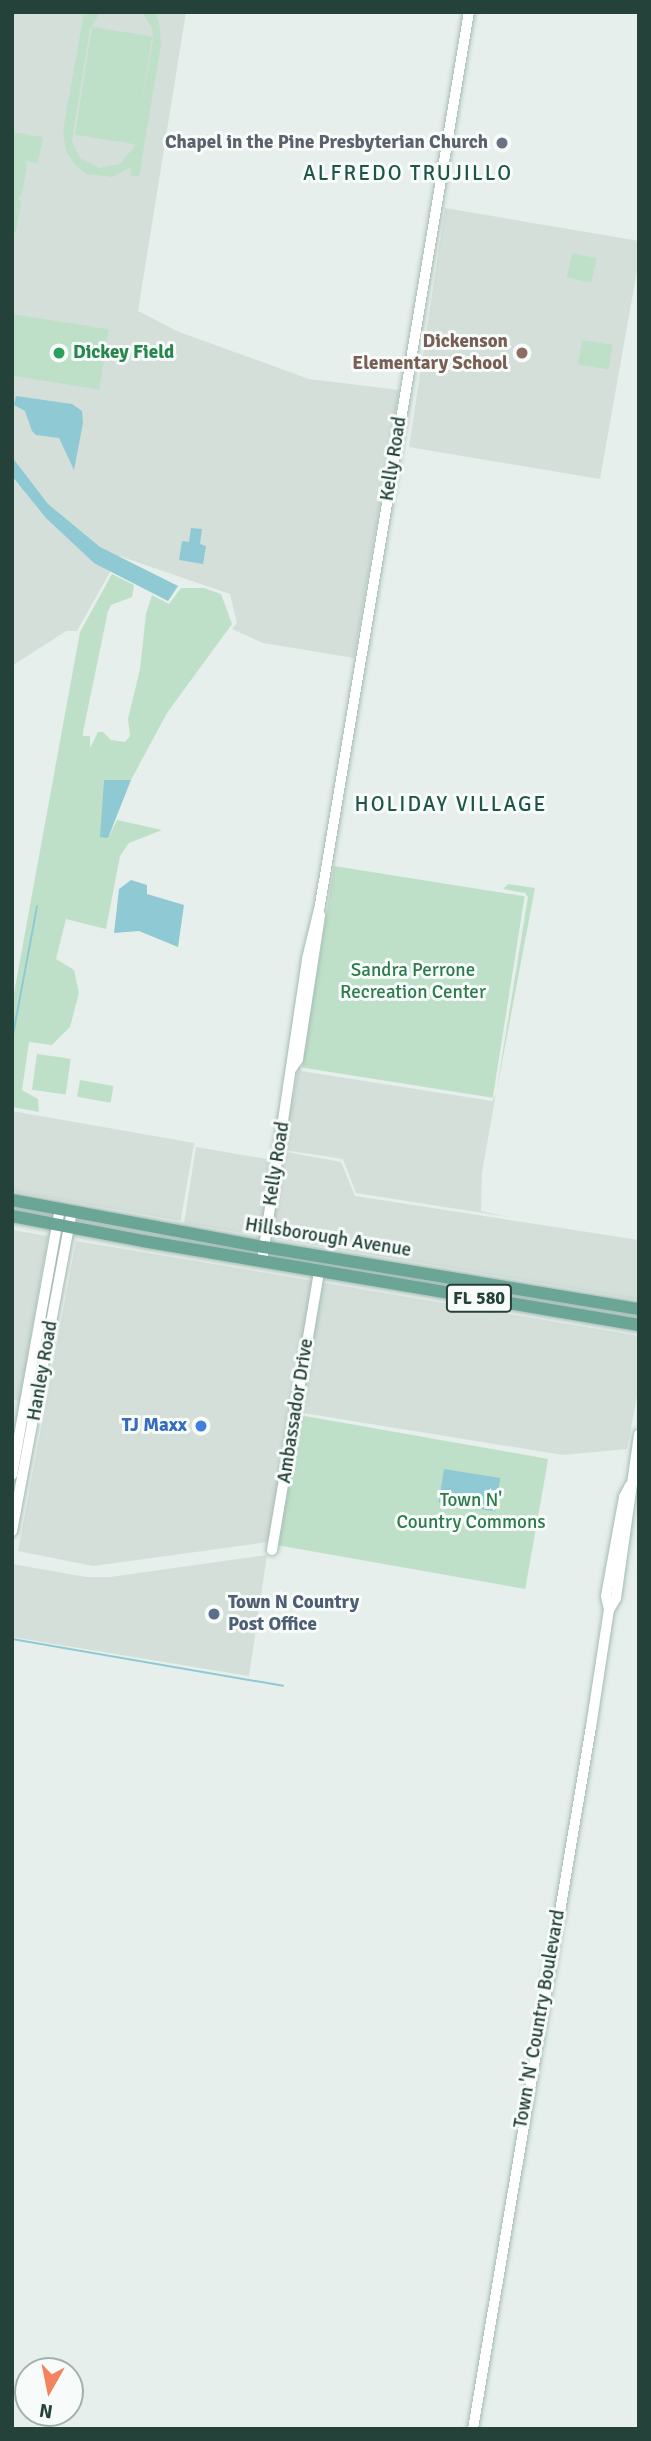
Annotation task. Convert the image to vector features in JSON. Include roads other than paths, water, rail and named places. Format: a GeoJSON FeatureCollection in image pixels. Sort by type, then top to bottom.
{"type":"FeatureCollection","features":[{"type":"Feature","properties":{"kind":"main road","name":"Hillsborough Avenue"},"geometry":{"type":"LineString","coordinates":[[12,1200],[263,1254],[319,1272],[639,1325]]}},
{"type":"Feature","properties":{"kind":"main road","name":"Hillsborough Avenue"},"geometry":{"type":"LineString","coordinates":[[12,1216],[63,1226],[263,1254],[414,1271],[639,1309]]}},
{"type":"Feature","properties":{"kind":"main road"},"geometry":{"type":"LineString","coordinates":[[319,1272],[326,1265],[401,1276],[414,1271]]}},
{"type":"Feature","properties":{"kind":"main road"},"geometry":{"type":"LineString","coordinates":[[430,1290],[443,1285],[523,1297],[528,1290]]}},
{"type":"Feature","properties":{"kind":"street","name":"Kelly Road"},"geometry":{"type":"LineString","coordinates":[[263,1254],[292,1068],[298,1059],[307,982],[320,929],[320,905],[469,12]]}},
{"type":"Feature","properties":{"kind":"street","name":"Hanley Road"},"geometry":{"type":"LineString","coordinates":[[12,1531],[66,1210]]}},
{"type":"Feature","properties":{"kind":"street","name":"Ambassador Drive"},"geometry":{"type":"LineString","coordinates":[[272,1550],[319,1272]]}},
{"type":"Feature","properties":{"kind":"street","name":"Hanley Road"},"geometry":{"type":"LineString","coordinates":[[12,1475],[36,1378]]}},
{"type":"Feature","properties":{"kind":"street","name":"Town 'N' Country Boulevard"},"geometry":{"type":"LineString","coordinates":[[473,2429],[609,1610],[606,1596],[624,1497],[630,1485],[639,1435]]}},
{"type":"Feature","properties":{"kind":"water"},"geometry":{"type":"Polygon","coordinates":[[[16,396],[72,404],[82,411],[83,423],[74,470],[59,438],[36,435],[32,431],[25,411],[14,405],[16,396]]]}},
{"type":"Feature","properties":{"kind":"water"},"geometry":{"type":"Polygon","coordinates":[[[12,457],[48,504],[100,547],[178,586],[168,601],[94,563],[46,518],[12,476],[12,457]]]}},
{"type":"Feature","properties":{"kind":"water"},"geometry":{"type":"Polygon","coordinates":[[[191,528],[202,529],[200,544],[206,546],[203,564],[179,560],[182,541],[189,542],[191,528]]]}},
{"type":"Feature","properties":{"kind":"water"},"geometry":{"type":"Polygon","coordinates":[[[104,780],[131,780],[108,838],[100,837],[104,780]]]}},
{"type":"Feature","properties":{"kind":"water"},"geometry":{"type":"Polygon","coordinates":[[[131,880],[147,885],[147,894],[184,905],[178,947],[139,931],[114,933],[119,889],[131,880]]]}},
{"type":"Feature","properties":{"kind":"water"},"geometry":{"type":"Polygon","coordinates":[[[444,1469],[500,1478],[495,1511],[439,1503],[444,1469]]]}},
{"type":"Feature","properties":{"kind":"waterway"},"geometry":{"type":"LineString","coordinates":[[12,1040],[37,906]]}},
{"type":"Feature","properties":{"kind":"waterway"},"geometry":{"type":"LineString","coordinates":[[12,1639],[283,1686]]}},
{"type":"Feature","properties":{"kind":"place","name":"Chapel in the Pine Presbyterian Church"},"geometry":{"type":"Point","coordinates":[502,143]}},
{"type":"Feature","properties":{"kind":"place","name":"Dickey Field"},"geometry":{"type":"Point","coordinates":[59,353]}},
{"type":"Feature","properties":{"kind":"place","name":"Dickenson Elementary School"},"geometry":{"type":"Point","coordinates":[522,353]}},
{"type":"Feature","properties":{"kind":"place","name":"TJ Maxx"},"geometry":{"type":"Point","coordinates":[201,1426]}},
{"type":"Feature","properties":{"kind":"place","name":"Town N Country Post Office"},"geometry":{"type":"Point","coordinates":[214,1614]}},
{"type":"Feature","properties":{"kind":"district","name":"ALFREDO TRUJILLO"},"geometry":{"type":"Point","coordinates":[408,173]}},
{"type":"Feature","properties":{"kind":"district","name":"HOLIDAY VILLAGE"},"geometry":{"type":"Point","coordinates":[451,804]}},
{"type":"Feature","properties":{"kind":"park label","name":"Sandra Perrone Recreation Center"},"geometry":{"type":"Point","coordinates":[413,982]}},
{"type":"Feature","properties":{"kind":"park label","name":"Town N' Country Commons"},"geometry":{"type":"Point","coordinates":[471,1512]}}]}
